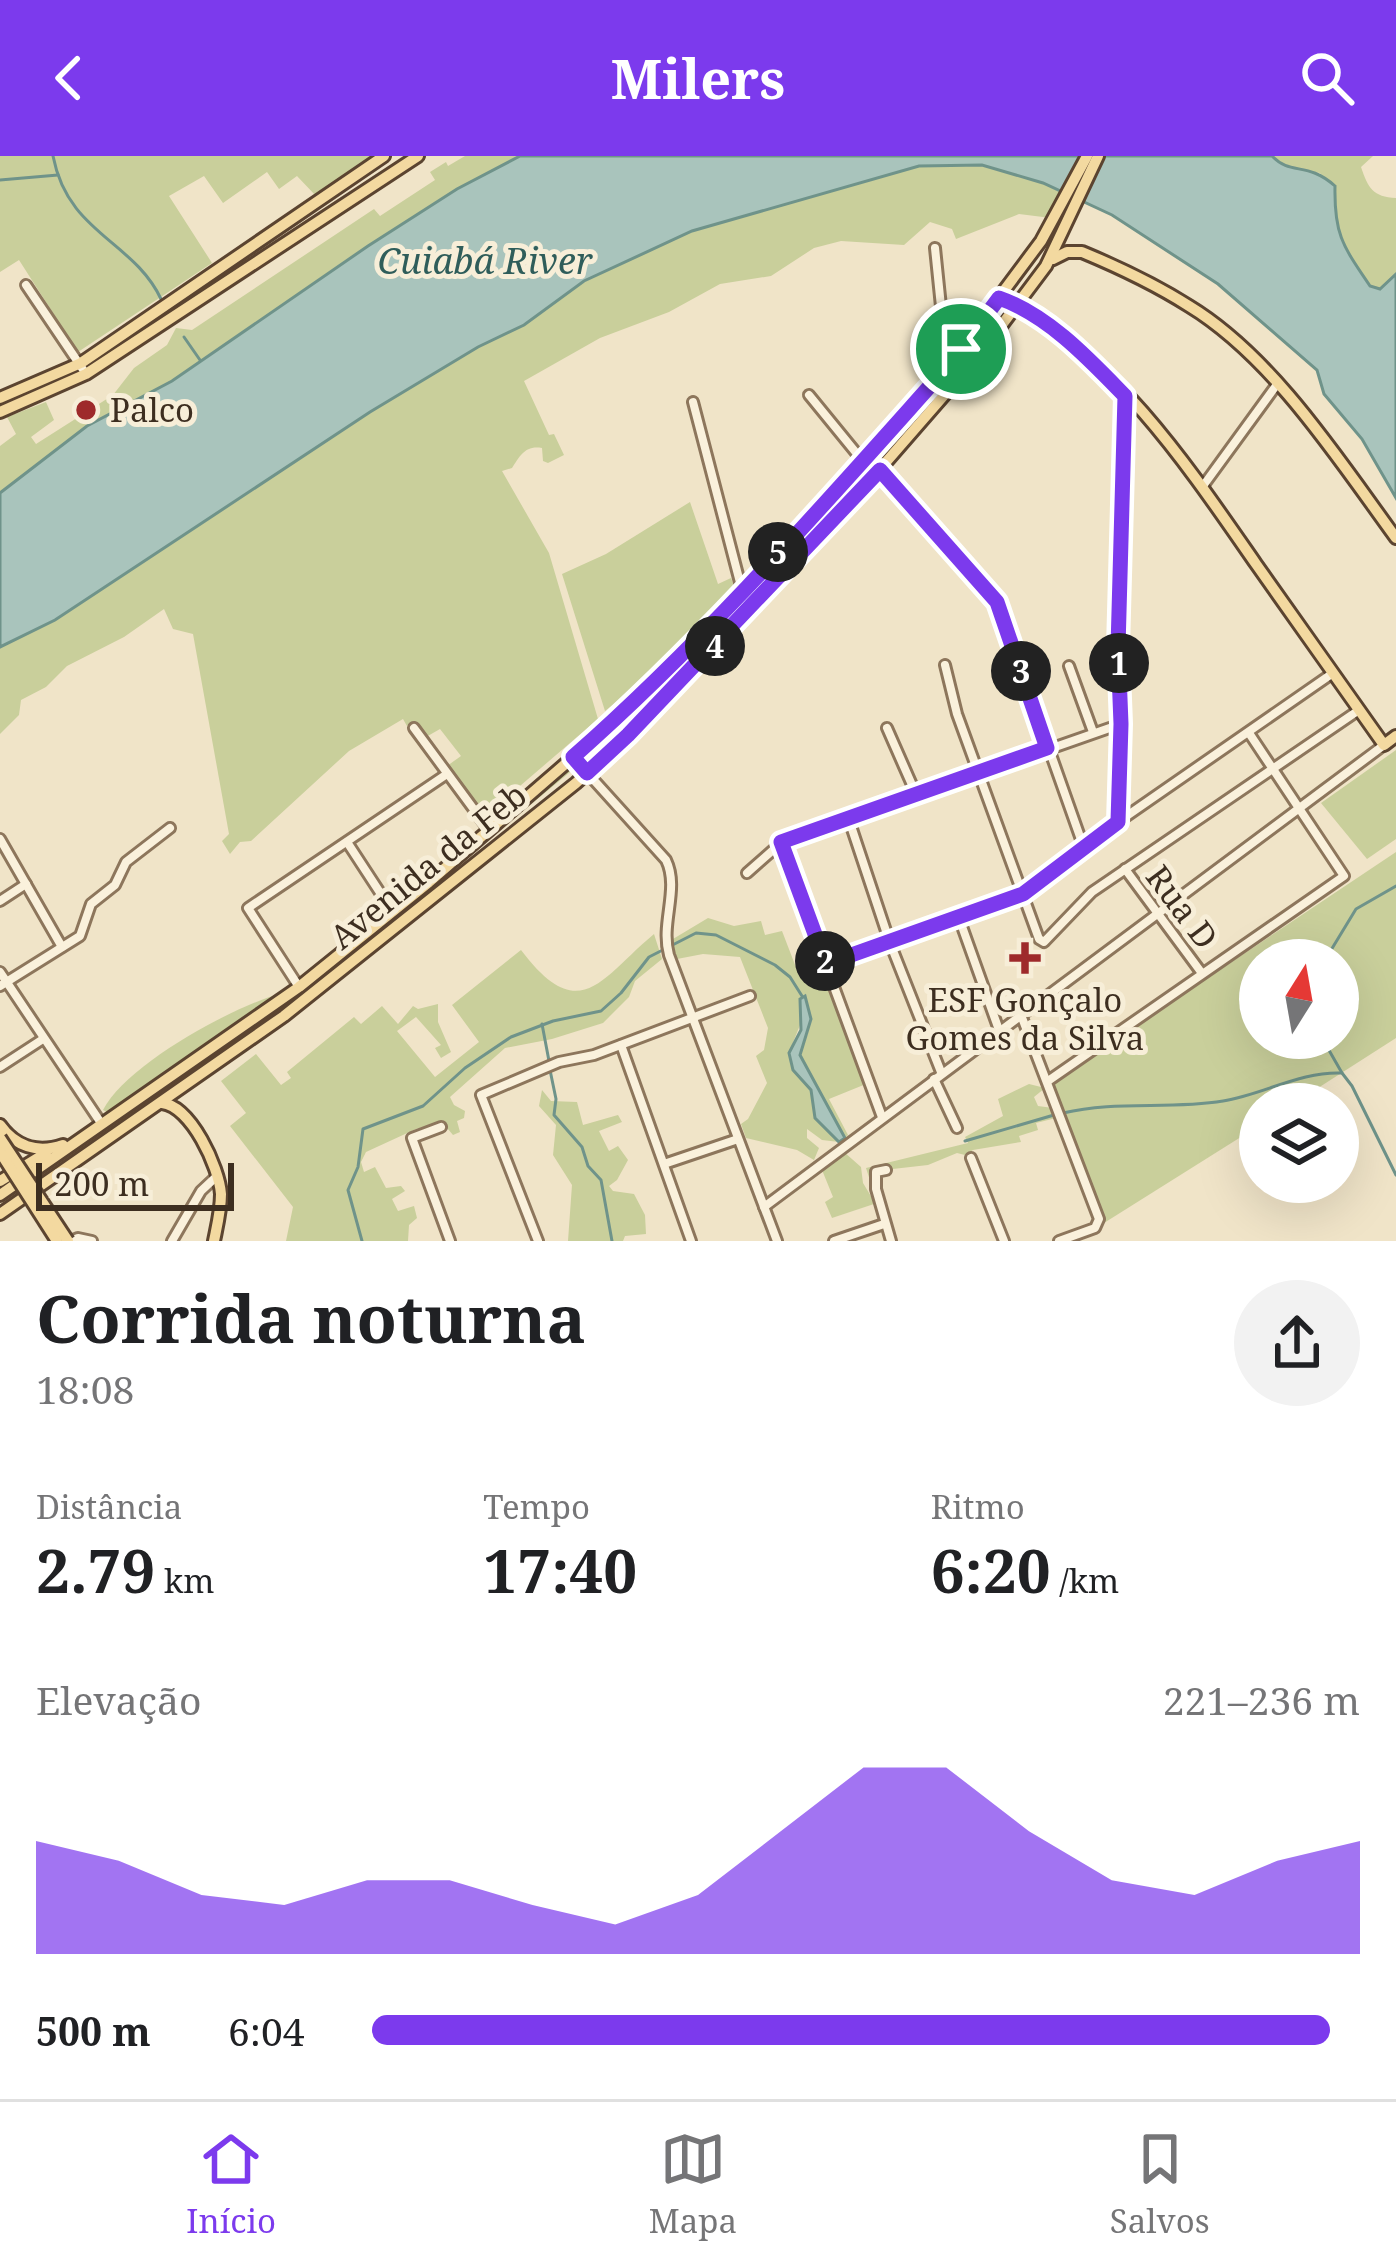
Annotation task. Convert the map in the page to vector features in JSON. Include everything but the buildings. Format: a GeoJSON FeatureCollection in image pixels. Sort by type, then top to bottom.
{"type":"FeatureCollection","features":[{"type":"Feature","properties":{"kind":"main road"},"geometry":{"type":"LineString","coordinates":[[0,412],[83,368],[418,156]]}},
{"type":"Feature","properties":{"kind":"main road"},"geometry":{"type":"LineString","coordinates":[[1059,221],[1087,156]]}},
{"type":"Feature","properties":{"kind":"main road"},"geometry":{"type":"LineString","coordinates":[[742,591],[947,367],[1059,221],[1098,156]]}},
{"type":"Feature","properties":{"kind":"main road"},"geometry":{"type":"LineString","coordinates":[[0,398],[83,368],[382,157],[393,173]]}},
{"type":"Feature","properties":{"kind":"main road","name":"Avenida da Feb"},"geometry":{"type":"LineString","coordinates":[[1,1212],[284,1016],[587,773],[880,470],[980,354],[1046,266],[1059,221]]}},
{"type":"Feature","properties":{"kind":"main road"},"geometry":{"type":"LineString","coordinates":[[1046,266],[1059,254],[1074,251],[1108,263],[1192,307],[1301,408],[1396,538]]}},
{"type":"Feature","properties":{"kind":"main road"},"geometry":{"type":"LineString","coordinates":[[999,298],[1017,305],[1085,354],[1125,396],[1203,486],[1384,745],[1396,736]]}},
{"type":"Feature","properties":{"kind":"main road","name":"Avenida da Feb"},"geometry":{"type":"LineString","coordinates":[[0,1195],[299,987],[573,757],[576,746],[656,681],[742,591]]}},
{"type":"Feature","properties":{"kind":"main road"},"geometry":{"type":"LineString","coordinates":[[183,1114],[181,1098],[186,1088]]}},
{"type":"Feature","properties":{"kind":"main road"},"geometry":{"type":"LineString","coordinates":[[162,1103],[174,1105],[183,1114],[218,1175],[220,1202],[214,1241]]}},
{"type":"Feature","properties":{"kind":"main road"},"geometry":{"type":"LineString","coordinates":[[0,1125],[13,1154],[0,1162]]}},
{"type":"Feature","properties":{"kind":"main road"},"geometry":{"type":"LineString","coordinates":[[5,1138],[33,1148],[60,1147]]}},
{"type":"Feature","properties":{"kind":"main road"},"geometry":{"type":"LineString","coordinates":[[5,1138],[69,1241]]}},
{"type":"Feature","properties":{"kind":"main road"},"geometry":{"type":"LineString","coordinates":[[0,1181],[32,1159],[77,1140]]}},
{"type":"Feature","properties":{"kind":"main road"},"geometry":{"type":"LineString","coordinates":[[0,1152],[58,1241]]}},
{"type":"Feature","properties":{"kind":"street"},"geometry":{"type":"LineString","coordinates":[[935,248],[947,367]]}},
{"type":"Feature","properties":{"kind":"street"},"geometry":{"type":"LineString","coordinates":[[26,286],[83,368]]}},
{"type":"Feature","properties":{"kind":"street"},"geometry":{"type":"LineString","coordinates":[[947,344],[961,349]]}},
{"type":"Feature","properties":{"kind":"street"},"geometry":{"type":"LineString","coordinates":[[1203,486],[1277,383]]}},
{"type":"Feature","properties":{"kind":"street"},"geometry":{"type":"LineString","coordinates":[[809,395],[863,461]]}},
{"type":"Feature","properties":{"kind":"street"},"geometry":{"type":"LineString","coordinates":[[1118,822],[1125,396]]}},
{"type":"Feature","properties":{"kind":"street"},"geometry":{"type":"LineString","coordinates":[[693,402],[742,591]]}},
{"type":"Feature","properties":{"kind":"street"},"geometry":{"type":"LineString","coordinates":[[880,470],[997,602],[1084,848]]}},
{"type":"Feature","properties":{"kind":"street"},"geometry":{"type":"LineString","coordinates":[[945,665],[957,714],[1039,939],[1045,941],[1073,909],[1125,869],[1359,710]]}},
{"type":"Feature","properties":{"kind":"street"},"geometry":{"type":"LineString","coordinates":[[1069,666],[1093,732]]}},
{"type":"Feature","properties":{"kind":"street"},"geometry":{"type":"LineString","coordinates":[[826,964],[1023,894],[1118,822],[1334,673]]}},
{"type":"Feature","properties":{"kind":"street"},"geometry":{"type":"LineString","coordinates":[[747,873],[781,842],[1121,724]]}},
{"type":"Feature","properties":{"kind":"street"},"geometry":{"type":"LineString","coordinates":[[414,728],[489,830]]}},
{"type":"Feature","properties":{"kind":"street"},"geometry":{"type":"LineString","coordinates":[[886,728],[916,794]]}},
{"type":"Feature","properties":{"kind":"street"},"geometry":{"type":"LineString","coordinates":[[1048,1081],[1344,876],[1249,733]]}},
{"type":"Feature","properties":{"kind":"street"},"geometry":{"type":"LineString","coordinates":[[764,1207],[1384,745]]}},
{"type":"Feature","properties":{"kind":"street"},"geometry":{"type":"LineString","coordinates":[[573,757],[671,871],[665,940],[669,955],[777,1241]]}},
{"type":"Feature","properties":{"kind":"street"},"geometry":{"type":"LineString","coordinates":[[299,987],[248,908],[447,774]]}},
{"type":"Feature","properties":{"kind":"street"},"geometry":{"type":"LineString","coordinates":[[849,820],[957,1128]]}},
{"type":"Feature","properties":{"kind":"street"},"geometry":{"type":"LineString","coordinates":[[3,985],[80,936],[91,904],[115,885],[126,862],[170,828]]}},
{"type":"Feature","properties":{"kind":"street"},"geometry":{"type":"LineString","coordinates":[[0,839],[62,947]]}},
{"type":"Feature","properties":{"kind":"street"},"geometry":{"type":"LineString","coordinates":[[347,842],[392,910]]}},
{"type":"Feature","properties":{"kind":"street"},"geometry":{"type":"LineString","coordinates":[[781,842],[882,1118]]}},
{"type":"Feature","properties":{"kind":"street","name":"Rua D"},"geometry":{"type":"LineString","coordinates":[[1125,869],[1202,972]]}},
{"type":"Feature","properties":{"kind":"street"},"geometry":{"type":"LineString","coordinates":[[0,901],[26,884]]}},
{"type":"Feature","properties":{"kind":"street"},"geometry":{"type":"LineString","coordinates":[[959,918],[999,1030]]}},
{"type":"Feature","properties":{"kind":"street"},"geometry":{"type":"LineString","coordinates":[[0,972],[3,985],[101,1123]]}},
{"type":"Feature","properties":{"kind":"street"},"geometry":{"type":"LineString","coordinates":[[538,1241],[481,1095],[750,996]]}},
{"type":"Feature","properties":{"kind":"street"},"geometry":{"type":"LineString","coordinates":[[1021,1015],[1099,1220],[1095,1228],[1059,1241]]}},
{"type":"Feature","properties":{"kind":"street"},"geometry":{"type":"LineString","coordinates":[[0,1067],[43,1039]]}},
{"type":"Feature","properties":{"kind":"street"},"geometry":{"type":"LineString","coordinates":[[621,1044],[691,1241]]}},
{"type":"Feature","properties":{"kind":"street"},"geometry":{"type":"LineString","coordinates":[[442,1127],[412,1138],[450,1241]]}},
{"type":"Feature","properties":{"kind":"street"},"geometry":{"type":"LineString","coordinates":[[664,1164],[738,1139]]}},
{"type":"Feature","properties":{"kind":"street"},"geometry":{"type":"LineString","coordinates":[[971,1158],[1004,1241]]}},
{"type":"Feature","properties":{"kind":"street"},"geometry":{"type":"LineString","coordinates":[[886,1170],[876,1172],[891,1241]]}},
{"type":"Feature","properties":{"kind":"street"},"geometry":{"type":"LineString","coordinates":[[172,1241],[200,1191],[218,1175]]}},
{"type":"Feature","properties":{"kind":"street"},"geometry":{"type":"LineString","coordinates":[[834,1241],[884,1223]]}},
{"type":"Feature","properties":{"kind":"street"},"geometry":{"type":"LineString","coordinates":[[69,1241],[92,1241]]}},
{"type":"Feature","properties":{"kind":"green space"},"geometry":{"type":"Polygon","coordinates":[[[0,156],[375,156],[316,196],[297,176],[279,189],[267,172],[223,203],[204,176],[169,196],[212,263],[78,352],[19,260],[0,272],[0,156]]]}},
{"type":"Feature","properties":{"kind":"green space"},"geometry":{"type":"Polygon","coordinates":[[[465,156],[520,156],[457,189],[368,246],[172,381],[87,426],[0,493],[0,446],[16,434],[7,417],[46,402],[54,420],[31,437],[36,444],[113,395],[134,368],[167,345],[176,328],[192,330],[374,209],[380,216],[435,180],[430,172],[465,156]]]}},
{"type":"Feature","properties":{"kind":"green space"},"geometry":{"type":"Polygon","coordinates":[[[1272,156],[1373,156],[1361,167],[1366,181],[1377,193],[1396,198],[1396,274],[1380,290],[1370,287],[1343,243],[1320,173],[1287,168],[1272,156]]]}},
{"type":"Feature","properties":{"kind":"green space"},"geometry":{"type":"Polygon","coordinates":[[[982,165],[1043,183],[1063,194],[1051,218],[1019,214],[956,239],[952,229],[930,222],[904,245],[841,241],[814,248],[771,276],[720,284],[669,312],[600,338],[524,381],[549,435],[554,434],[564,455],[548,463],[543,461],[542,448],[531,448],[512,468],[502,471],[549,553],[598,719],[485,816],[447,766],[461,756],[440,729],[426,737],[415,721],[407,726],[403,719],[349,751],[251,841],[240,842],[230,854],[222,841],[229,834],[193,634],[173,629],[164,609],[124,637],[67,666],[46,687],[21,700],[19,715],[0,734],[0,647],[55,620],[370,412],[524,325],[584,282],[692,231],[794,200],[919,166],[982,165]]]}},
{"type":"Feature","properties":{"kind":"green space"},"geometry":{"type":"Polygon","coordinates":[[[1005,304],[961,365],[738,611],[629,723],[587,756],[587,750],[663,685],[855,479],[1005,304]]]}},
{"type":"Feature","properties":{"kind":"green space"},"geometry":{"type":"Polygon","coordinates":[[[690,502],[718,584],[731,578],[734,586],[644,680],[605,711],[562,574],[606,554],[690,502]]]}},
{"type":"Feature","properties":{"kind":"green space"},"geometry":{"type":"Polygon","coordinates":[[[1396,750],[1396,839],[1367,859],[1321,803],[1396,750]]]}},
{"type":"Feature","properties":{"kind":"green space"},"geometry":{"type":"Polygon","coordinates":[[[572,765],[575,768],[270,1019],[4,1203],[263,1020],[372,935],[572,765]]]}},
{"type":"Feature","properties":{"kind":"green space"},"geometry":{"type":"Polygon","coordinates":[[[1396,852],[1396,1038],[1326,1083],[1239,1083],[1239,1138],[1104,1223],[1052,1082],[1239,957],[1239,1059],[1359,1059],[1359,939],[1266,939],[1396,852]]]}},
{"type":"Feature","properties":{"kind":"green space"},"geometry":{"type":"Polygon","coordinates":[[[708,918],[734,926],[761,921],[765,935],[782,931],[797,970],[820,967],[866,1084],[829,1099],[848,1135],[845,1138],[800,1055],[808,1033],[800,999],[802,1020],[792,1045],[793,1070],[811,1090],[813,1110],[839,1142],[822,1140],[807,1129],[807,1138],[819,1148],[814,1160],[797,1150],[746,1138],[741,1124],[767,1083],[756,1056],[764,1050],[768,1028],[740,957],[703,954],[677,959],[668,942],[708,918]]]}},
{"type":"Feature","properties":{"kind":"green space"},"geometry":{"type":"Polygon","coordinates":[[[654,934],[662,959],[635,981],[629,997],[603,1023],[505,1048],[450,1097],[465,1111],[457,1121],[460,1132],[453,1135],[442,1122],[366,1152],[361,1162],[364,1172],[375,1167],[386,1188],[401,1186],[405,1191],[392,1199],[398,1211],[414,1206],[417,1218],[409,1225],[408,1241],[286,1241],[293,1207],[230,1126],[246,1113],[221,1081],[256,1054],[281,1085],[291,1078],[287,1072],[354,1017],[361,1024],[382,1006],[398,1024],[413,1006],[438,1004],[438,1022],[451,1052],[441,1058],[435,1048],[441,1045],[416,1017],[397,1031],[435,1077],[479,1042],[452,1005],[521,950],[541,974],[575,991],[604,979],[654,934]]]}},
{"type":"Feature","properties":{"kind":"green space"},"geometry":{"type":"Polygon","coordinates":[[[279,994],[109,1113],[103,1110],[133,1075],[181,1040],[279,994]]]}},
{"type":"Feature","properties":{"kind":"green space"},"geometry":{"type":"Polygon","coordinates":[[[1029,1084],[1045,1088],[1034,1097],[1038,1106],[1053,1108],[1056,1118],[1036,1123],[1038,1130],[1019,1136],[1021,1142],[957,1153],[928,1165],[875,1171],[877,1203],[832,1218],[825,1202],[833,1197],[822,1170],[844,1152],[861,1167],[872,1198],[866,1168],[968,1143],[965,1137],[1003,1116],[998,1099],[1029,1084]]]}},
{"type":"Feature","properties":{"kind":"green space"},"geometry":{"type":"Polygon","coordinates":[[[542,1090],[551,1101],[577,1102],[583,1125],[618,1115],[622,1122],[599,1131],[609,1151],[618,1146],[628,1160],[609,1186],[634,1194],[645,1215],[646,1234],[625,1236],[623,1241],[568,1241],[572,1185],[553,1155],[556,1125],[539,1106],[542,1090]]]}},
{"type":"Feature","properties":{"kind":"water","name":"Cuiabá River"},"geometry":{"type":"Polygon","coordinates":[[[520,156],[1272,156],[1335,186],[1342,239],[1370,286],[1380,289],[1396,274],[1396,498],[1362,439],[1324,394],[1317,370],[1218,284],[1112,215],[1043,183],[982,165],[919,166],[692,231],[584,281],[524,325],[370,412],[55,620],[0,647],[0,493],[87,426],[172,381],[368,246],[457,189],[520,156]]]}},
{"type":"Feature","properties":{"kind":"water"},"geometry":{"type":"Polygon","coordinates":[[[805,996],[811,1019],[800,1055],[845,1138],[839,1142],[815,1118],[811,1090],[793,1070],[789,1053],[801,1030],[800,999],[805,996]]]}},
{"type":"Feature","properties":{"kind":"waterway"},"geometry":{"type":"LineString","coordinates":[[53,156],[72,203],[149,279],[161,299]]}},
{"type":"Feature","properties":{"kind":"waterway"},"geometry":{"type":"LineString","coordinates":[[0,180],[58,175]]}},
{"type":"Feature","properties":{"kind":"waterway"},"geometry":{"type":"LineString","coordinates":[[184,337],[200,360]]}},
{"type":"Feature","properties":{"kind":"waterway"},"geometry":{"type":"LineString","coordinates":[[1338,939],[1356,909],[1396,886]]}},
{"type":"Feature","properties":{"kind":"waterway"},"geometry":{"type":"LineString","coordinates":[[362,1241],[348,1190],[358,1167],[363,1129],[423,1106],[465,1068],[511,1037],[553,1021],[601,1011],[649,957],[696,933],[716,935],[775,965],[802,996]]}},
{"type":"Feature","properties":{"kind":"waterway"},"geometry":{"type":"LineString","coordinates":[[542,1024],[549,1061]]}},
{"type":"Feature","properties":{"kind":"waterway"},"geometry":{"type":"LineString","coordinates":[[1334,1059],[1342,1073]]}},
{"type":"Feature","properties":{"kind":"waterway"},"geometry":{"type":"LineString","coordinates":[[550,1070],[554,1115],[582,1147],[588,1166],[601,1180],[612,1241]]}},
{"type":"Feature","properties":{"kind":"waterway"},"geometry":{"type":"LineString","coordinates":[[1063,1113],[1223,1101],[1312,1076],[1342,1073],[1396,1175]]}},
{"type":"Feature","properties":{"kind":"waterway"},"geometry":{"type":"LineString","coordinates":[[965,1141],[1054,1115]]}},
{"type":"Feature","properties":{"kind":"place","name":"Palco"},"geometry":{"type":"Point","coordinates":[86,410]}},
{"type":"Feature","properties":{"kind":"place","name":"ESF Gonçalo Gomes da Silva"},"geometry":{"type":"Point","coordinates":[1025,958]}},
{"type":"Feature","properties":{"kind":"route"},"geometry":{"type":"LineString","coordinates":[[999,298],[1017,305],[1085,354],[1125,396],[1118,822],[1023,894],[826,964],[781,842],[1047,748],[997,602],[880,470],[628,735],[587,773],[573,757],[638,701],[863,461],[947,367],[947,344],[961,349],[999,298]]}}]}
